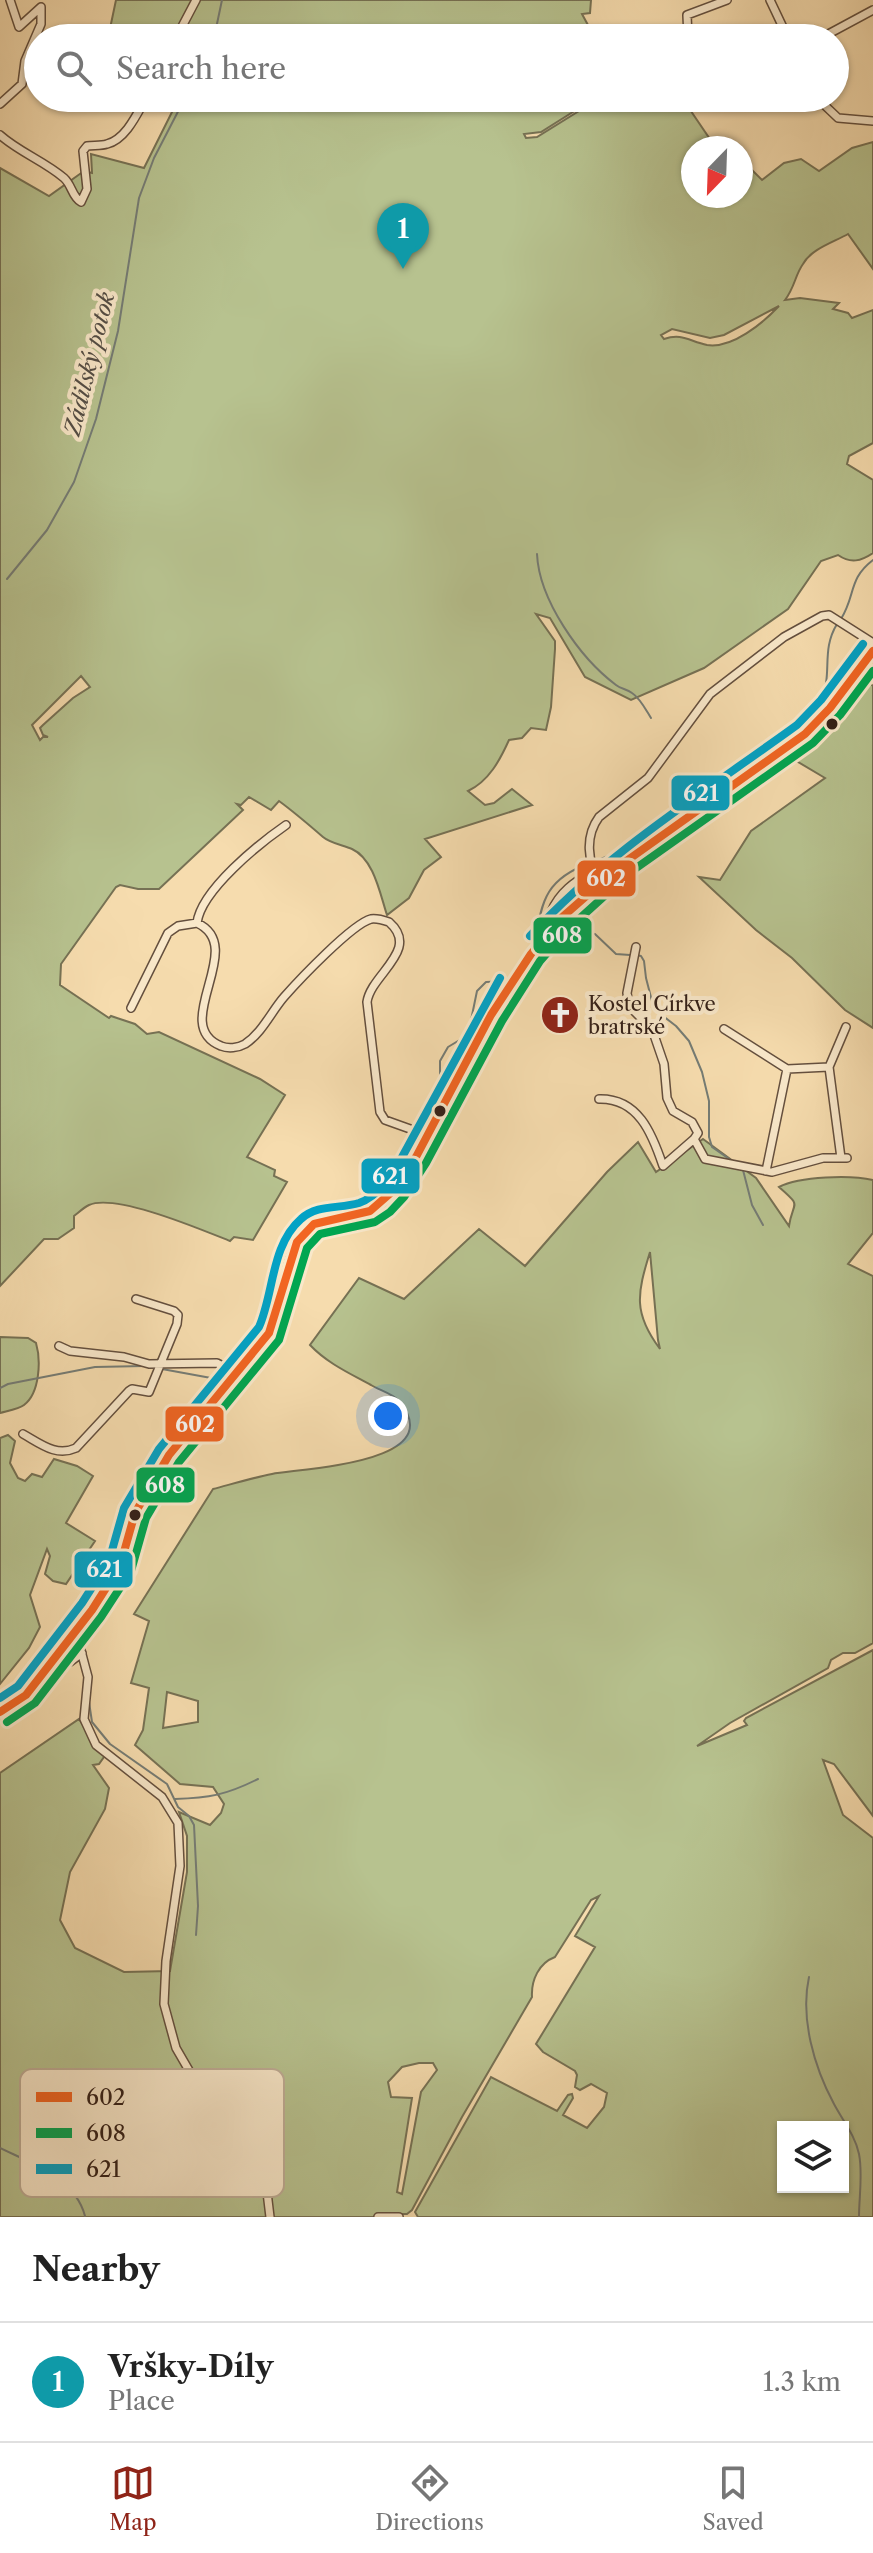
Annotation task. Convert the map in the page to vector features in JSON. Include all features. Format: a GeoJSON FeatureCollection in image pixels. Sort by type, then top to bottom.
{"type":"FeatureCollection","features":[{"type":"Feature","properties":{"kind":"street"},"geometry":{"type":"LineString","coordinates":[[10,0],[19,27],[41,7],[41,24]]}},
{"type":"Feature","properties":{"kind":"street"},"geometry":{"type":"LineString","coordinates":[[183,24],[196,0]]}},
{"type":"Feature","properties":{"kind":"street"},"geometry":{"type":"LineString","coordinates":[[687,24],[687,15],[727,0]]}},
{"type":"Feature","properties":{"kind":"street"},"geometry":{"type":"LineString","coordinates":[[770,0],[781,24]]}},
{"type":"Feature","properties":{"kind":"street"},"geometry":{"type":"LineString","coordinates":[[847,24],[873,10]]}},
{"type":"Feature","properties":{"kind":"street"},"geometry":{"type":"LineString","coordinates":[[0,104],[22,84],[24,69]]}},
{"type":"Feature","properties":{"kind":"street"},"geometry":{"type":"LineString","coordinates":[[0,135],[68,181],[75,198],[81,202],[87,189],[88,175],[83,151],[87,146],[105,145],[116,140],[138,112]]}},
{"type":"Feature","properties":{"kind":"street"},"geometry":{"type":"LineString","coordinates":[[830,112],[838,118],[873,121]]}},
{"type":"Feature","properties":{"kind":"street"},"geometry":{"type":"LineString","coordinates":[[600,881],[590,858],[591,834],[599,817],[648,778],[710,694],[784,637],[822,616],[834,617],[873,643]]}},
{"type":"Feature","properties":{"kind":"street"},"geometry":{"type":"LineString","coordinates":[[0,1712],[26,1695],[76,1632],[115,1576],[135,1513],[169,1455],[231,1370],[272,1328],[286,1269],[302,1233],[318,1222],[358,1217],[377,1208],[401,1181],[510,984],[556,924],[600,881],[798,739],[824,714],[873,651]]}},
{"type":"Feature","properties":{"kind":"street"},"geometry":{"type":"LineString","coordinates":[[197,923],[204,901],[233,870],[284,827],[274,820]]}},
{"type":"Feature","properties":{"kind":"street"},"geometry":{"type":"LineString","coordinates":[[556,924],[551,912],[560,895],[566,887],[594,870]]}},
{"type":"Feature","properties":{"kind":"street"},"geometry":{"type":"LineString","coordinates":[[131,1008],[168,933],[178,926],[197,923],[209,930],[216,942],[216,956],[202,1022],[210,1039],[232,1048],[244,1044],[262,1027],[284,997],[352,930],[376,919],[394,926],[400,939],[397,955],[368,995],[367,1011],[381,1115],[388,1122],[427,1135]]}},
{"type":"Feature","properties":{"kind":"street"},"geometry":{"type":"LineString","coordinates":[[599,1099],[614,1099],[634,1109],[652,1135],[663,1166],[698,1133],[692,1122],[673,1111],[667,1098],[664,1064],[652,1029],[629,1006],[627,993],[636,947]]}},
{"type":"Feature","properties":{"kind":"street"},"geometry":{"type":"LineString","coordinates":[[694,1139],[705,1159],[772,1172],[823,1158],[844,1158],[829,1067],[846,1027]]}},
{"type":"Feature","properties":{"kind":"street"},"geometry":{"type":"LineString","coordinates":[[724,1029],[787,1069],[829,1067]]}},
{"type":"Feature","properties":{"kind":"street"},"geometry":{"type":"LineString","coordinates":[[766,1171],[787,1069]]}},
{"type":"Feature","properties":{"kind":"street"},"geometry":{"type":"LineString","coordinates":[[23,1434],[56,1452],[65,1453],[76,1448],[106,1419],[129,1391],[149,1392],[178,1315],[136,1299]]}},
{"type":"Feature","properties":{"kind":"street"},"geometry":{"type":"LineString","coordinates":[[59,1346],[70,1351],[124,1357],[159,1369],[217,1363],[231,1370]]}},
{"type":"Feature","properties":{"kind":"street"},"geometry":{"type":"LineString","coordinates":[[76,1632],[88,1677],[84,1719],[96,1745],[162,1797],[178,1823],[180,1866],[166,1961],[164,2004],[176,2048],[188,2069]]}},
{"type":"Feature","properties":{"kind":"street"},"geometry":{"type":"LineString","coordinates":[[55,1658],[70,1662],[82,1653]]}},
{"type":"Feature","properties":{"kind":"street"},"geometry":{"type":"LineString","coordinates":[[268,2197],[270,2217]]}},
{"type":"Feature","properties":{"kind":"street"},"geometry":{"type":"LineString","coordinates":[[378,2217],[399,2217]]}},
{"type":"Feature","properties":{"kind":"green space"},"geometry":{"type":"Polygon","coordinates":[[[116,0],[591,0],[590,13],[582,14],[587,24],[111,24],[116,0]]]}},
{"type":"Feature","properties":{"kind":"green space"},"geometry":{"type":"Polygon","coordinates":[[[172,112],[573,112],[541,132],[524,134],[526,138],[537,137],[577,112],[692,112],[708,136],[681,136],[681,208],[753,208],[753,171],[762,180],[784,163],[801,159],[819,171],[852,148],[873,142],[873,269],[848,234],[817,250],[807,259],[785,300],[800,298],[839,303],[833,309],[848,313],[852,318],[873,310],[873,443],[849,456],[847,464],[873,480],[873,553],[856,560],[847,560],[838,555],[821,561],[788,609],[704,668],[631,700],[585,677],[550,618],[536,614],[555,641],[551,707],[546,730],[531,728],[522,738],[509,740],[488,776],[468,791],[485,805],[494,803],[512,789],[532,805],[425,839],[441,857],[424,870],[409,898],[387,915],[375,878],[360,854],[326,839],[279,801],[271,810],[249,797],[241,805],[237,804],[243,810],[159,889],[116,887],[61,964],[60,985],[109,1018],[135,1024],[147,1034],[159,1032],[260,1079],[285,1095],[247,1157],[275,1170],[274,1176],[287,1182],[253,1240],[234,1237],[230,1241],[138,1208],[102,1203],[89,1205],[74,1216],[74,1228],[58,1239],[44,1239],[0,1286],[0,168],[49,196],[84,171],[92,173],[91,154],[144,168],[172,112]],[[779,306],[724,335],[710,338],[672,329],[661,335],[664,339],[681,337],[717,345],[737,339],[779,306]],[[81,676],[32,725],[40,740],[48,737],[43,735],[40,728],[90,687],[81,676]]]}},
{"type":"Feature","properties":{"kind":"green space"},"geometry":{"type":"Polygon","coordinates":[[[862,676],[873,686],[873,1028],[845,1010],[792,958],[756,930],[699,877],[720,880],[751,831],[825,778],[788,756],[848,707],[846,699],[862,676]]]}},
{"type":"Feature","properties":{"kind":"green space"},"geometry":{"type":"Polygon","coordinates":[[[703,1139],[756,1178],[789,1226],[794,1202],[779,1187],[826,1178],[873,1180],[873,1233],[848,1264],[873,1276],[873,1643],[855,1653],[843,1653],[831,1660],[828,1668],[730,1723],[697,1746],[747,1725],[744,1721],[746,1718],[873,1650],[873,1816],[834,1764],[823,1760],[843,1815],[873,1838],[873,2217],[418,2217],[415,2212],[491,2077],[557,2111],[572,2094],[573,2098],[563,2115],[587,2128],[604,2107],[607,2093],[591,2084],[580,2090],[575,2087],[575,2071],[543,2052],[536,2044],[595,1947],[575,1936],[599,1896],[591,1900],[555,1957],[537,1973],[532,1997],[407,2214],[387,2214],[389,2217],[0,2217],[0,1773],[79,1719],[106,1754],[99,1764],[93,1765],[109,1788],[105,1809],[70,1872],[60,1920],[75,1948],[124,1972],[170,1971],[187,1872],[187,1836],[179,1812],[210,1825],[221,1813],[224,1804],[213,1787],[180,1784],[135,1745],[143,1730],[149,1688],[131,1683],[149,1621],[134,1614],[213,1489],[272,1474],[368,1458],[391,1450],[406,1437],[410,1421],[398,1400],[339,1367],[310,1345],[359,1278],[404,1299],[479,1229],[525,1266],[607,1172],[638,1142],[656,1172],[703,1139]],[[650,1252],[640,1303],[645,1325],[660,1349],[650,1252]],[[167,1692],[163,1728],[198,1722],[198,1701],[167,1692]],[[433,2063],[402,2067],[388,2082],[391,2097],[412,2098],[397,2192],[402,2194],[421,2092],[437,2070],[433,2063]]]}},
{"type":"Feature","properties":{"kind":"green space"},"geometry":{"type":"Polygon","coordinates":[[[0,1337],[28,1338],[36,1343],[39,1367],[29,1400],[19,1408],[0,1413],[0,1337]]]}},
{"type":"Feature","properties":{"kind":"green space"},"geometry":{"type":"Polygon","coordinates":[[[8,1435],[15,1441],[10,1463],[18,1478],[25,1481],[32,1474],[42,1477],[54,1459],[77,1466],[93,1476],[66,1523],[95,1541],[66,1584],[53,1581],[45,1574],[50,1556],[47,1549],[30,1595],[40,1627],[29,1648],[0,1684],[0,1438],[8,1435]]]}},
{"type":"Feature","properties":{"kind":"waterway","name":"Zádilský potok"},"geometry":{"type":"LineString","coordinates":[[217,24],[222,0]]}},
{"type":"Feature","properties":{"kind":"waterway","name":"Zádilský potok"},"geometry":{"type":"LineString","coordinates":[[7,579],[47,530],[74,482],[96,419],[118,331],[139,198],[154,158],[178,112]]}},
{"type":"Feature","properties":{"kind":"waterway"},"geometry":{"type":"LineString","coordinates":[[537,554],[545,590],[564,627],[602,674],[635,695],[651,718]]}},
{"type":"Feature","properties":{"kind":"waterway"},"geometry":{"type":"LineString","coordinates":[[841,619],[856,581],[873,560]]}},
{"type":"Feature","properties":{"kind":"waterway"},"geometry":{"type":"LineString","coordinates":[[596,861],[636,842],[674,818],[806,720],[824,691],[829,644],[837,624]]}},
{"type":"Feature","properties":{"kind":"waterway"},"geometry":{"type":"LineString","coordinates":[[536,940],[549,892],[565,876],[590,863]]}},
{"type":"Feature","properties":{"kind":"waterway"},"geometry":{"type":"LineString","coordinates":[[539,919],[552,923]]}},
{"type":"Feature","properties":{"kind":"waterway"},"geometry":{"type":"LineString","coordinates":[[558,926],[595,934],[616,954],[630,955]]}},
{"type":"Feature","properties":{"kind":"waterway"},"geometry":{"type":"LineString","coordinates":[[636,955],[644,961],[654,1009],[689,1041],[702,1072],[709,1101],[712,1147],[732,1161]]}},
{"type":"Feature","properties":{"kind":"waterway"},"geometry":{"type":"LineString","coordinates":[[231,1367],[266,1329],[280,1263],[300,1219],[308,1209],[319,1206],[345,1212],[360,1210],[370,1206],[386,1192],[408,1153],[414,1125],[437,1092],[440,1061],[448,1047],[463,1038],[469,1030],[477,991],[486,982],[509,981]]}},
{"type":"Feature","properties":{"kind":"waterway"},"geometry":{"type":"LineString","coordinates":[[743,1170],[752,1205],[763,1225]]}},
{"type":"Feature","properties":{"kind":"waterway"},"geometry":{"type":"LineString","coordinates":[[0,1388],[95,1367],[144,1366]]}},
{"type":"Feature","properties":{"kind":"waterway"},"geometry":{"type":"LineString","coordinates":[[162,1369],[222,1380]]}},
{"type":"Feature","properties":{"kind":"waterway"},"geometry":{"type":"LineString","coordinates":[[0,1706],[26,1687],[41,1664],[80,1619],[115,1564],[122,1522],[128,1508],[187,1421],[206,1402],[227,1373]]}},
{"type":"Feature","properties":{"kind":"waterway"},"geometry":{"type":"LineString","coordinates":[[89,1702],[92,1722],[110,1744],[167,1784],[178,1807],[194,1825],[198,1906],[196,1935]]}},
{"type":"Feature","properties":{"kind":"waterway"},"geometry":{"type":"LineString","coordinates":[[175,1799],[217,1795],[258,1779]]}},
{"type":"Feature","properties":{"kind":"waterway"},"geometry":{"type":"LineString","coordinates":[[809,1977],[806,2009],[815,2058],[827,2090],[852,2134],[859,2154],[859,2217]]}},
{"type":"Feature","properties":{"kind":"waterway"},"geometry":{"type":"LineString","coordinates":[[0,2148],[20,2158]]}},
{"type":"Feature","properties":{"kind":"waterway"},"geometry":{"type":"LineString","coordinates":[[76,2197],[85,2216]]}},
{"type":"Feature","properties":{"kind":"transit line","name":"621"},"geometry":{"type":"LineString","coordinates":[[530,936],[560,905],[624,850],[797,725],[821,700],[863,644]]}},
{"type":"Feature","properties":{"kind":"transit line","name":"602"},"geometry":{"type":"LineString","coordinates":[[0,1712],[26,1695],[92,1610],[120,1566],[135,1513],[169,1455],[269,1333],[297,1242],[314,1224],[370,1211],[394,1190],[416,1157],[491,1015],[531,954],[559,920],[625,862],[805,734],[830,708],[873,651]]}},
{"type":"Feature","properties":{"kind":"transit line","name":"608"},"geometry":{"type":"LineString","coordinates":[[7,1722],[35,1703],[101,1617],[131,1571],[146,1518],[179,1462],[279,1340],[307,1248],[320,1234],[375,1222],[404,1197],[426,1163],[502,1021],[540,961],[568,929],[632,871],[813,743],[840,715],[873,671]]}},
{"type":"Feature","properties":{"kind":"transit line","name":"621"},"geometry":{"type":"LineString","coordinates":[[0,1698],[18,1686],[82,1603],[109,1561],[124,1508],[159,1449],[259,1327],[278,1256],[291,1230],[307,1214],[359,1203],[373,1196],[384,1185],[500,978]]}},
{"type":"Feature","properties":{"kind":"place","name":"Vršky-Díly"},"geometry":{"type":"Point","coordinates":[403,269]}},
{"type":"Feature","properties":{"kind":"place","name":"Kostel Církve bratrské"},"geometry":{"type":"Point","coordinates":[560,1015]}}]}
